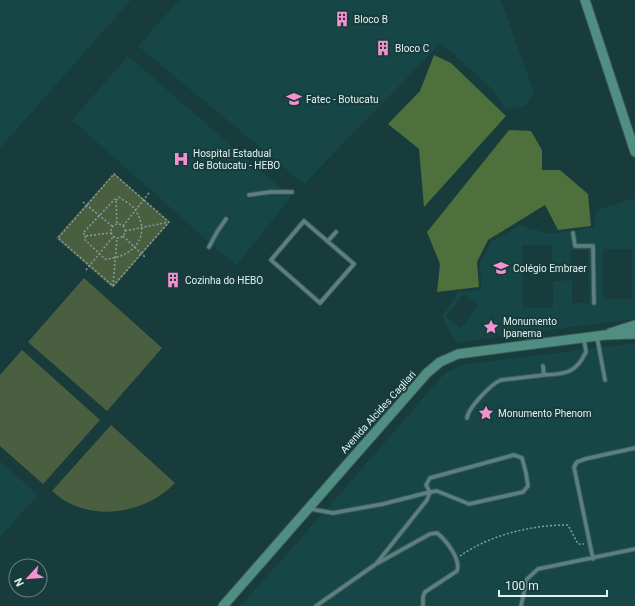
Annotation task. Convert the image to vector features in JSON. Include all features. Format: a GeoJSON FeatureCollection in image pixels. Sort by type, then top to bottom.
{"type":"FeatureCollection","features":[{"type":"Feature","properties":{"kind":"main road"},"geometry":{"type":"LineString","coordinates":[[585,0],[635,152]]}},
{"type":"Feature","properties":{"kind":"main road","name":"Avenida Alcides Cagliari"},"geometry":{"type":"LineString","coordinates":[[223,606],[427,373],[440,362],[458,354],[584,338],[601,335],[635,325]]}},
{"type":"Feature","properties":{"kind":"main road","name":"Avenida Alcides Cagliari"},"geometry":{"type":"LineString","coordinates":[[601,335],[635,334]]}},
{"type":"Feature","properties":{"kind":"lane"},"geometry":{"type":"LineString","coordinates":[[248,195],[270,192],[292,192]]}},
{"type":"Feature","properties":{"kind":"lane"},"geometry":{"type":"LineString","coordinates":[[209,247],[226,219]]}},
{"type":"Feature","properties":{"kind":"lane"},"geometry":{"type":"LineString","coordinates":[[304,221],[328,241],[354,264],[320,303],[271,260],[304,221]]}},
{"type":"Feature","properties":{"kind":"lane"},"geometry":{"type":"LineString","coordinates":[[328,241],[336,232]]}},
{"type":"Feature","properties":{"kind":"lane"},"geometry":{"type":"LineString","coordinates":[[573,233],[575,246],[593,246],[594,303]]}},
{"type":"Feature","properties":{"kind":"lane"},"geometry":{"type":"LineString","coordinates":[[601,335],[604,380]]}},
{"type":"Feature","properties":{"kind":"lane"},"geometry":{"type":"LineString","coordinates":[[467,418],[468,410],[497,382],[544,375],[562,374],[572,370],[586,352],[584,338]]}},
{"type":"Feature","properties":{"kind":"lane"},"geometry":{"type":"LineString","coordinates":[[543,366],[544,375]]}},
{"type":"Feature","properties":{"kind":"lane"},"geometry":{"type":"LineString","coordinates":[[593,559],[574,467],[577,462],[585,459],[635,448]]}},
{"type":"Feature","properties":{"kind":"lane"},"geometry":{"type":"LineString","coordinates":[[308,508],[332,513],[383,504],[437,491],[467,504],[523,492],[528,486],[522,458],[514,455],[430,478],[426,485],[430,492]]}},
{"type":"Feature","properties":{"kind":"lane"},"geometry":{"type":"LineString","coordinates":[[376,564],[427,500],[430,492]]}},
{"type":"Feature","properties":{"kind":"lane"},"geometry":{"type":"LineString","coordinates":[[316,606],[376,564],[434,533],[441,536],[456,558],[458,567],[457,571],[425,592],[423,597],[423,606]]}},
{"type":"Feature","properties":{"kind":"lane"},"geometry":{"type":"LineString","coordinates":[[521,606],[527,579],[538,569],[635,550]]}},
{"type":"Feature","properties":{"kind":"path"},"geometry":{"type":"LineString","coordinates":[[112,286],[58,238],[114,174],[169,222]]}},
{"type":"Feature","properties":{"kind":"path"},"geometry":{"type":"LineString","coordinates":[[123,226],[149,193]]}},
{"type":"Feature","properties":{"kind":"path"},"geometry":{"type":"LineString","coordinates":[[119,197],[136,209],[141,228],[141,236],[134,247],[126,255],[105,259],[84,239],[86,236],[83,233],[114,199],[116,200],[119,197]]}},
{"type":"Feature","properties":{"kind":"path"},"geometry":{"type":"LineString","coordinates":[[116,200],[117,224]]}},
{"type":"Feature","properties":{"kind":"path"},"geometry":{"type":"LineString","coordinates":[[83,202],[112,226]]}},
{"type":"Feature","properties":{"kind":"path"},"geometry":{"type":"LineString","coordinates":[[125,231],[169,222]]}},
{"type":"Feature","properties":{"kind":"path"},"geometry":{"type":"LineString","coordinates":[[112,286],[169,222]]}},
{"type":"Feature","properties":{"kind":"path"},"geometry":{"type":"LineString","coordinates":[[117,224],[123,226],[125,231],[123,236],[117,238],[113,237],[111,233],[112,226],[117,224]]}},
{"type":"Feature","properties":{"kind":"path"},"geometry":{"type":"LineString","coordinates":[[86,236],[111,233]]}},
{"type":"Feature","properties":{"kind":"path"},"geometry":{"type":"LineString","coordinates":[[123,236],[145,256]]}},
{"type":"Feature","properties":{"kind":"path"},"geometry":{"type":"LineString","coordinates":[[86,270],[113,237]]}},
{"type":"Feature","properties":{"kind":"path"},"geometry":{"type":"LineString","coordinates":[[112,286],[117,238]]}},
{"type":"Feature","properties":{"kind":"path"},"geometry":{"type":"LineString","coordinates":[[456,558],[507,534],[557,525],[568,525],[578,544],[589,542]]}},
{"type":"Feature","properties":{"kind":"shaded area"},"geometry":{"type":"Polygon","coordinates":[[[0,0],[131,0],[0,148],[0,0]]]}},
{"type":"Feature","properties":{"kind":"shaded area","name":"Fatec - Botucatu"},"geometry":{"type":"Polygon","coordinates":[[[179,0],[501,0],[534,92],[526,106],[506,109],[493,90],[441,43],[304,184],[138,46],[179,0]]]}},
{"type":"Feature","properties":{"kind":"shaded area","name":"Hospital Estadual de Botucatu - HEBO"},"geometry":{"type":"Polygon","coordinates":[[[128,56],[291,197],[236,266],[72,120],[128,56]]]}},
{"type":"Feature","properties":{"kind":"shaded area","name":"Colégio Embraer"},"geometry":{"type":"Polygon","coordinates":[[[635,198],[635,319],[467,341],[457,344],[442,317],[458,292],[481,289],[480,263],[491,242],[520,225],[549,234],[594,227],[596,210],[635,198]],[[522,245],[523,308],[553,308],[553,281],[572,280],[572,303],[589,303],[588,250],[571,250],[572,273],[552,274],[552,245],[522,245]],[[603,249],[603,299],[632,299],[632,249],[603,249]],[[463,294],[446,317],[461,328],[478,306],[463,294]]]}},
{"type":"Feature","properties":{"kind":"shaded area"},"geometry":{"type":"Polygon","coordinates":[[[635,343],[635,606],[240,606],[445,373],[465,364],[635,343]]]}},
{"type":"Feature","properties":{"kind":"shaded area"},"geometry":{"type":"Polygon","coordinates":[[[0,461],[38,495],[0,537],[0,461]]]}},
{"type":"Feature","properties":{"kind":"green space"},"geometry":{"type":"Polygon","coordinates":[[[434,55],[451,63],[506,116],[424,207],[419,149],[388,124],[420,91],[434,55]]]}},
{"type":"Feature","properties":{"kind":"green space"},"geometry":{"type":"Polygon","coordinates":[[[509,130],[531,131],[542,150],[542,170],[560,170],[588,194],[591,226],[558,230],[545,205],[488,240],[477,262],[479,287],[437,292],[440,264],[427,232],[509,130]]]}},
{"type":"Feature","properties":{"kind":"green space"},"geometry":{"type":"Polygon","coordinates":[[[114,173],[170,222],[113,288],[56,238],[114,173]]]}},
{"type":"Feature","properties":{"kind":"green space"},"geometry":{"type":"Polygon","coordinates":[[[84,278],[162,348],[107,411],[28,342],[84,278]]]}},
{"type":"Feature","properties":{"kind":"green space"},"geometry":{"type":"Polygon","coordinates":[[[22,350],[100,420],[43,484],[0,446],[0,375],[22,350]]]}},
{"type":"Feature","properties":{"kind":"green space"},"geometry":{"type":"Polygon","coordinates":[[[111,425],[175,483],[162,494],[147,503],[114,511],[97,511],[81,508],[66,501],[52,491],[111,425]]]}},
{"type":"Feature","properties":{"kind":"place","name":"Bloco B"},"geometry":{"type":"Point","coordinates":[342,19]}},
{"type":"Feature","properties":{"kind":"place","name":"Bloco C"},"geometry":{"type":"Point","coordinates":[383,48]}},
{"type":"Feature","properties":{"kind":"place","name":"Fatec - Botucatu"},"geometry":{"type":"Point","coordinates":[294,99]}},
{"type":"Feature","properties":{"kind":"place","name":"Hospital Estadual de Botucatu - HEBO"},"geometry":{"type":"Point","coordinates":[181,159]}},
{"type":"Feature","properties":{"kind":"place","name":"Colégio Embraer"},"geometry":{"type":"Point","coordinates":[501,268]}},
{"type":"Feature","properties":{"kind":"place","name":"Cozinha do HEBO"},"geometry":{"type":"Point","coordinates":[173,280]}},
{"type":"Feature","properties":{"kind":"place","name":"Monumento Ipanema"},"geometry":{"type":"Point","coordinates":[491,327]}},
{"type":"Feature","properties":{"kind":"place","name":"Monumento Phenom"},"geometry":{"type":"Point","coordinates":[486,413]}}]}
